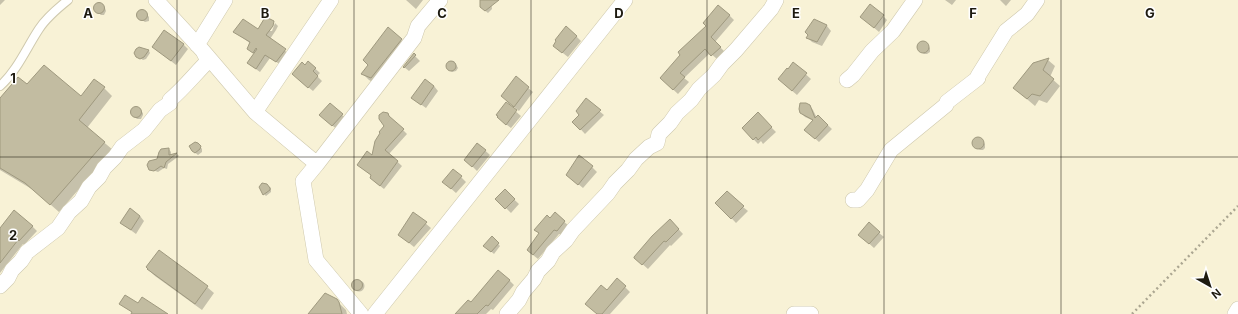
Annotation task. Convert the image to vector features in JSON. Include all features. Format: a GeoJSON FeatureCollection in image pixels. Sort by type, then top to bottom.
{"type":"FeatureCollection","features":[{"type":"Feature","properties":{"kind":"street"},"geometry":{"type":"LineString","coordinates":[[156,0],[255,112],[317,164]]}},
{"type":"Feature","properties":{"kind":"street"},"geometry":{"type":"LineString","coordinates":[[200,48],[225,0]]}},
{"type":"Feature","properties":{"kind":"street"},"geometry":{"type":"LineString","coordinates":[[255,112],[331,0]]}},
{"type":"Feature","properties":{"kind":"street"},"geometry":{"type":"LineString","coordinates":[[361,314],[316,260],[303,181],[414,38],[418,26],[440,0]]}},
{"type":"Feature","properties":{"kind":"street"},"geometry":{"type":"LineString","coordinates":[[375,314],[625,0]]}},
{"type":"Feature","properties":{"kind":"street"},"geometry":{"type":"LineString","coordinates":[[507,314],[519,300],[538,271],[548,261],[553,252],[566,240],[594,206],[608,193],[636,159],[649,147],[658,143],[659,134],[677,113],[691,100],[699,88],[714,75],[744,39],[756,28],[776,0]]}},
{"type":"Feature","properties":{"kind":"street"},"geometry":{"type":"LineString","coordinates":[[847,80],[853,75],[872,51],[893,31],[916,0]]}},
{"type":"Feature","properties":{"kind":"street"},"geometry":{"type":"LineString","coordinates":[[854,200],[858,200],[867,190],[891,150],[947,102],[978,78],[1006,31],[1027,14],[1037,0]]}},
{"type":"Feature","properties":{"kind":"street"},"geometry":{"type":"LineString","coordinates":[[0,286],[8,278],[12,270],[27,252],[58,228],[69,212],[80,201],[89,186],[99,177],[104,168],[122,147],[144,130],[160,110],[170,103],[170,100],[186,86],[194,74],[208,61],[200,48]]}},
{"type":"Feature","properties":{"kind":"street"},"geometry":{"type":"LineString","coordinates":[[1235,314],[1238,309]]}},
{"type":"Feature","properties":{"kind":"street"},"geometry":{"type":"LineString","coordinates":[[794,314],[811,314]]}},
{"type":"Feature","properties":{"kind":"lane"},"geometry":{"type":"LineString","coordinates":[[0,86],[20,61],[40,28],[51,15],[68,0]]}},
{"type":"Feature","properties":{"kind":"path"},"geometry":{"type":"LineString","coordinates":[[1132,314],[1238,206]]}},
{"type":"Feature","properties":{"kind":"building"},"geometry":{"type":"Polygon","coordinates":[[[480,0],[499,0],[485,11],[480,7],[480,0]]]}},
{"type":"Feature","properties":{"kind":"building"},"geometry":{"type":"Polygon","coordinates":[[[99,2],[103,4],[105,8],[103,12],[99,14],[95,12],[93,8],[95,4],[99,2]]]}},
{"type":"Feature","properties":{"kind":"building"},"geometry":{"type":"Polygon","coordinates":[[[870,4],[884,15],[874,28],[860,17],[870,4]]]}},
{"type":"Feature","properties":{"kind":"building"},"geometry":{"type":"Polygon","coordinates":[[[718,5],[730,15],[711,37],[721,47],[711,56],[705,49],[680,73],[685,77],[673,90],[660,78],[680,55],[678,52],[706,26],[703,23],[718,5]]]}},
{"type":"Feature","properties":{"kind":"building"},"geometry":{"type":"Polygon","coordinates":[[[142,9],[146,11],[148,15],[146,19],[142,21],[138,19],[136,15],[138,11],[142,9]]]}},
{"type":"Feature","properties":{"kind":"building"},"geometry":{"type":"Polygon","coordinates":[[[268,18],[274,21],[273,26],[266,35],[286,49],[276,62],[265,55],[256,69],[247,63],[257,49],[256,48],[253,53],[247,49],[250,42],[233,32],[243,19],[258,29],[264,19],[268,18]]]}},
{"type":"Feature","properties":{"kind":"building"},"geometry":{"type":"Polygon","coordinates":[[[814,19],[827,25],[817,42],[806,38],[808,35],[805,32],[814,19]]]}},
{"type":"Feature","properties":{"kind":"building"},"geometry":{"type":"Polygon","coordinates":[[[566,26],[577,36],[562,53],[553,46],[556,41],[555,40],[566,26]]]}},
{"type":"Feature","properties":{"kind":"building"},"geometry":{"type":"Polygon","coordinates":[[[388,27],[402,39],[371,78],[361,74],[368,65],[363,60],[388,27]]]}},
{"type":"Feature","properties":{"kind":"building"},"geometry":{"type":"Polygon","coordinates":[[[164,30],[184,44],[171,61],[152,47],[164,30]]]}},
{"type":"Feature","properties":{"kind":"building"},"geometry":{"type":"Polygon","coordinates":[[[923,41],[927,43],[929,47],[927,51],[923,53],[919,51],[917,47],[919,43],[923,41]]]}},
{"type":"Feature","properties":{"kind":"building"},"geometry":{"type":"Polygon","coordinates":[[[139,47],[149,50],[144,57],[140,59],[136,57],[134,53],[139,47]]]}},
{"type":"Feature","properties":{"kind":"building"},"geometry":{"type":"Polygon","coordinates":[[[414,53],[416,55],[404,68],[403,67],[414,53]]]}},
{"type":"Feature","properties":{"kind":"building"},"geometry":{"type":"Polygon","coordinates":[[[1049,58],[1043,70],[1054,79],[1040,96],[1032,94],[1027,99],[1013,88],[1033,63],[1049,58]]]}},
{"type":"Feature","properties":{"kind":"building"},"geometry":{"type":"Polygon","coordinates":[[[308,61],[316,68],[313,71],[318,76],[308,88],[292,74],[302,62],[305,65],[308,61]]]}},
{"type":"Feature","properties":{"kind":"building"},"geometry":{"type":"Polygon","coordinates":[[[449,61],[453,61],[455,62],[455,70],[449,71],[446,68],[446,64],[449,61]]]}},
{"type":"Feature","properties":{"kind":"building"},"geometry":{"type":"Polygon","coordinates":[[[793,62],[807,73],[792,91],[778,79],[793,62]]]}},
{"type":"Feature","properties":{"kind":"building"},"geometry":{"type":"Polygon","coordinates":[[[44,65],[81,96],[94,79],[105,87],[79,120],[105,142],[50,205],[25,183],[0,168],[0,98],[18,77],[27,84],[44,65]]]}},
{"type":"Feature","properties":{"kind":"building"},"geometry":{"type":"Polygon","coordinates":[[[516,76],[529,87],[514,107],[501,96],[516,76]]]}},
{"type":"Feature","properties":{"kind":"building"},"geometry":{"type":"Polygon","coordinates":[[[425,79],[434,86],[421,105],[411,98],[425,79]]]}},
{"type":"Feature","properties":{"kind":"building"},"geometry":{"type":"Polygon","coordinates":[[[586,98],[601,110],[580,130],[572,122],[579,115],[576,111],[586,98]]]}},
{"type":"Feature","properties":{"kind":"building"},"geometry":{"type":"Polygon","coordinates":[[[506,102],[517,110],[506,125],[496,115],[506,102]]]}},
{"type":"Feature","properties":{"kind":"building"},"geometry":{"type":"Polygon","coordinates":[[[330,103],[343,114],[332,126],[319,115],[330,103]]]}},
{"type":"Feature","properties":{"kind":"building"},"geometry":{"type":"Polygon","coordinates":[[[800,103],[810,105],[815,118],[818,115],[828,125],[815,139],[804,130],[813,120],[800,113],[800,103]]]}},
{"type":"Feature","properties":{"kind":"building"},"geometry":{"type":"Polygon","coordinates":[[[136,106],[140,108],[142,112],[140,116],[136,118],[132,116],[130,112],[132,108],[136,106]]]}},
{"type":"Feature","properties":{"kind":"building"},"geometry":{"type":"Polygon","coordinates":[[[383,112],[388,113],[389,116],[404,129],[385,150],[398,161],[380,186],[370,178],[371,175],[357,165],[367,151],[372,155],[375,141],[380,133],[379,132],[384,126],[379,119],[379,115],[383,112]]]}},
{"type":"Feature","properties":{"kind":"building"},"geometry":{"type":"Polygon","coordinates":[[[758,112],[772,127],[758,140],[756,137],[753,140],[742,128],[758,112]]]}},
{"type":"Feature","properties":{"kind":"building"},"geometry":{"type":"Polygon","coordinates":[[[978,137],[982,139],[984,143],[982,147],[978,149],[974,147],[972,143],[974,139],[978,137]]]}},
{"type":"Feature","properties":{"kind":"building"},"geometry":{"type":"Polygon","coordinates":[[[195,142],[201,146],[195,153],[189,146],[195,142]]]}},
{"type":"Feature","properties":{"kind":"building"},"geometry":{"type":"Polygon","coordinates":[[[477,143],[486,150],[472,167],[464,160],[477,143]]]}},
{"type":"Feature","properties":{"kind":"building"},"geometry":{"type":"Polygon","coordinates":[[[169,148],[169,155],[177,153],[166,162],[164,168],[161,166],[154,171],[149,170],[147,165],[149,161],[157,159],[161,149],[169,148]]]}},
{"type":"Feature","properties":{"kind":"building"},"geometry":{"type":"Polygon","coordinates":[[[579,155],[593,166],[578,185],[566,175],[579,155]]]}},
{"type":"Feature","properties":{"kind":"building"},"geometry":{"type":"Polygon","coordinates":[[[453,169],[462,176],[451,189],[442,182],[453,169]]]}},
{"type":"Feature","properties":{"kind":"building"},"geometry":{"type":"Polygon","coordinates":[[[262,183],[267,184],[270,188],[270,190],[263,195],[259,187],[262,183]]]}},
{"type":"Feature","properties":{"kind":"building"},"geometry":{"type":"Polygon","coordinates":[[[505,189],[515,199],[505,209],[495,199],[505,189]]]}},
{"type":"Feature","properties":{"kind":"building"},"geometry":{"type":"Polygon","coordinates":[[[727,191],[744,206],[731,219],[715,203],[727,191]]]}},
{"type":"Feature","properties":{"kind":"building"},"geometry":{"type":"Polygon","coordinates":[[[130,208],[140,216],[131,230],[120,223],[130,208]]]}},
{"type":"Feature","properties":{"kind":"building"},"geometry":{"type":"Polygon","coordinates":[[[14,210],[33,226],[19,241],[18,240],[0,263],[0,228],[14,210]]]}},
{"type":"Feature","properties":{"kind":"building"},"geometry":{"type":"Polygon","coordinates":[[[413,212],[427,222],[409,243],[398,235],[413,212]]]}},
{"type":"Feature","properties":{"kind":"building"},"geometry":{"type":"Polygon","coordinates":[[[555,212],[565,221],[557,231],[554,230],[533,255],[527,250],[539,233],[534,230],[547,215],[550,218],[555,212]]]}},
{"type":"Feature","properties":{"kind":"building"},"geometry":{"type":"Polygon","coordinates":[[[670,219],[679,229],[666,242],[664,241],[642,265],[634,257],[652,236],[670,219]]]}},
{"type":"Feature","properties":{"kind":"building"},"geometry":{"type":"Polygon","coordinates":[[[869,222],[880,232],[869,244],[858,235],[869,222]]]}},
{"type":"Feature","properties":{"kind":"building"},"geometry":{"type":"Polygon","coordinates":[[[492,236],[499,243],[491,252],[483,246],[492,236]]]}},
{"type":"Feature","properties":{"kind":"building"},"geometry":{"type":"Polygon","coordinates":[[[159,250],[208,286],[195,304],[147,269],[146,267],[159,250]]]}},
{"type":"Feature","properties":{"kind":"building"},"geometry":{"type":"Polygon","coordinates":[[[498,270],[510,280],[488,306],[486,305],[477,314],[455,314],[468,300],[471,302],[498,270]]]}},
{"type":"Feature","properties":{"kind":"building"},"geometry":{"type":"Polygon","coordinates":[[[617,278],[626,286],[602,314],[597,314],[585,304],[601,285],[607,290],[617,278]]]}},
{"type":"Feature","properties":{"kind":"building"},"geometry":{"type":"Polygon","coordinates":[[[357,279],[361,281],[363,285],[361,289],[357,291],[353,289],[351,285],[353,281],[357,279]]]}},
{"type":"Feature","properties":{"kind":"building"},"geometry":{"type":"Polygon","coordinates":[[[325,293],[337,299],[342,314],[308,314],[325,293]]]}},
{"type":"Feature","properties":{"kind":"building"},"geometry":{"type":"Polygon","coordinates":[[[125,295],[138,303],[142,297],[168,314],[131,314],[132,312],[119,304],[125,295]]]}}]}
